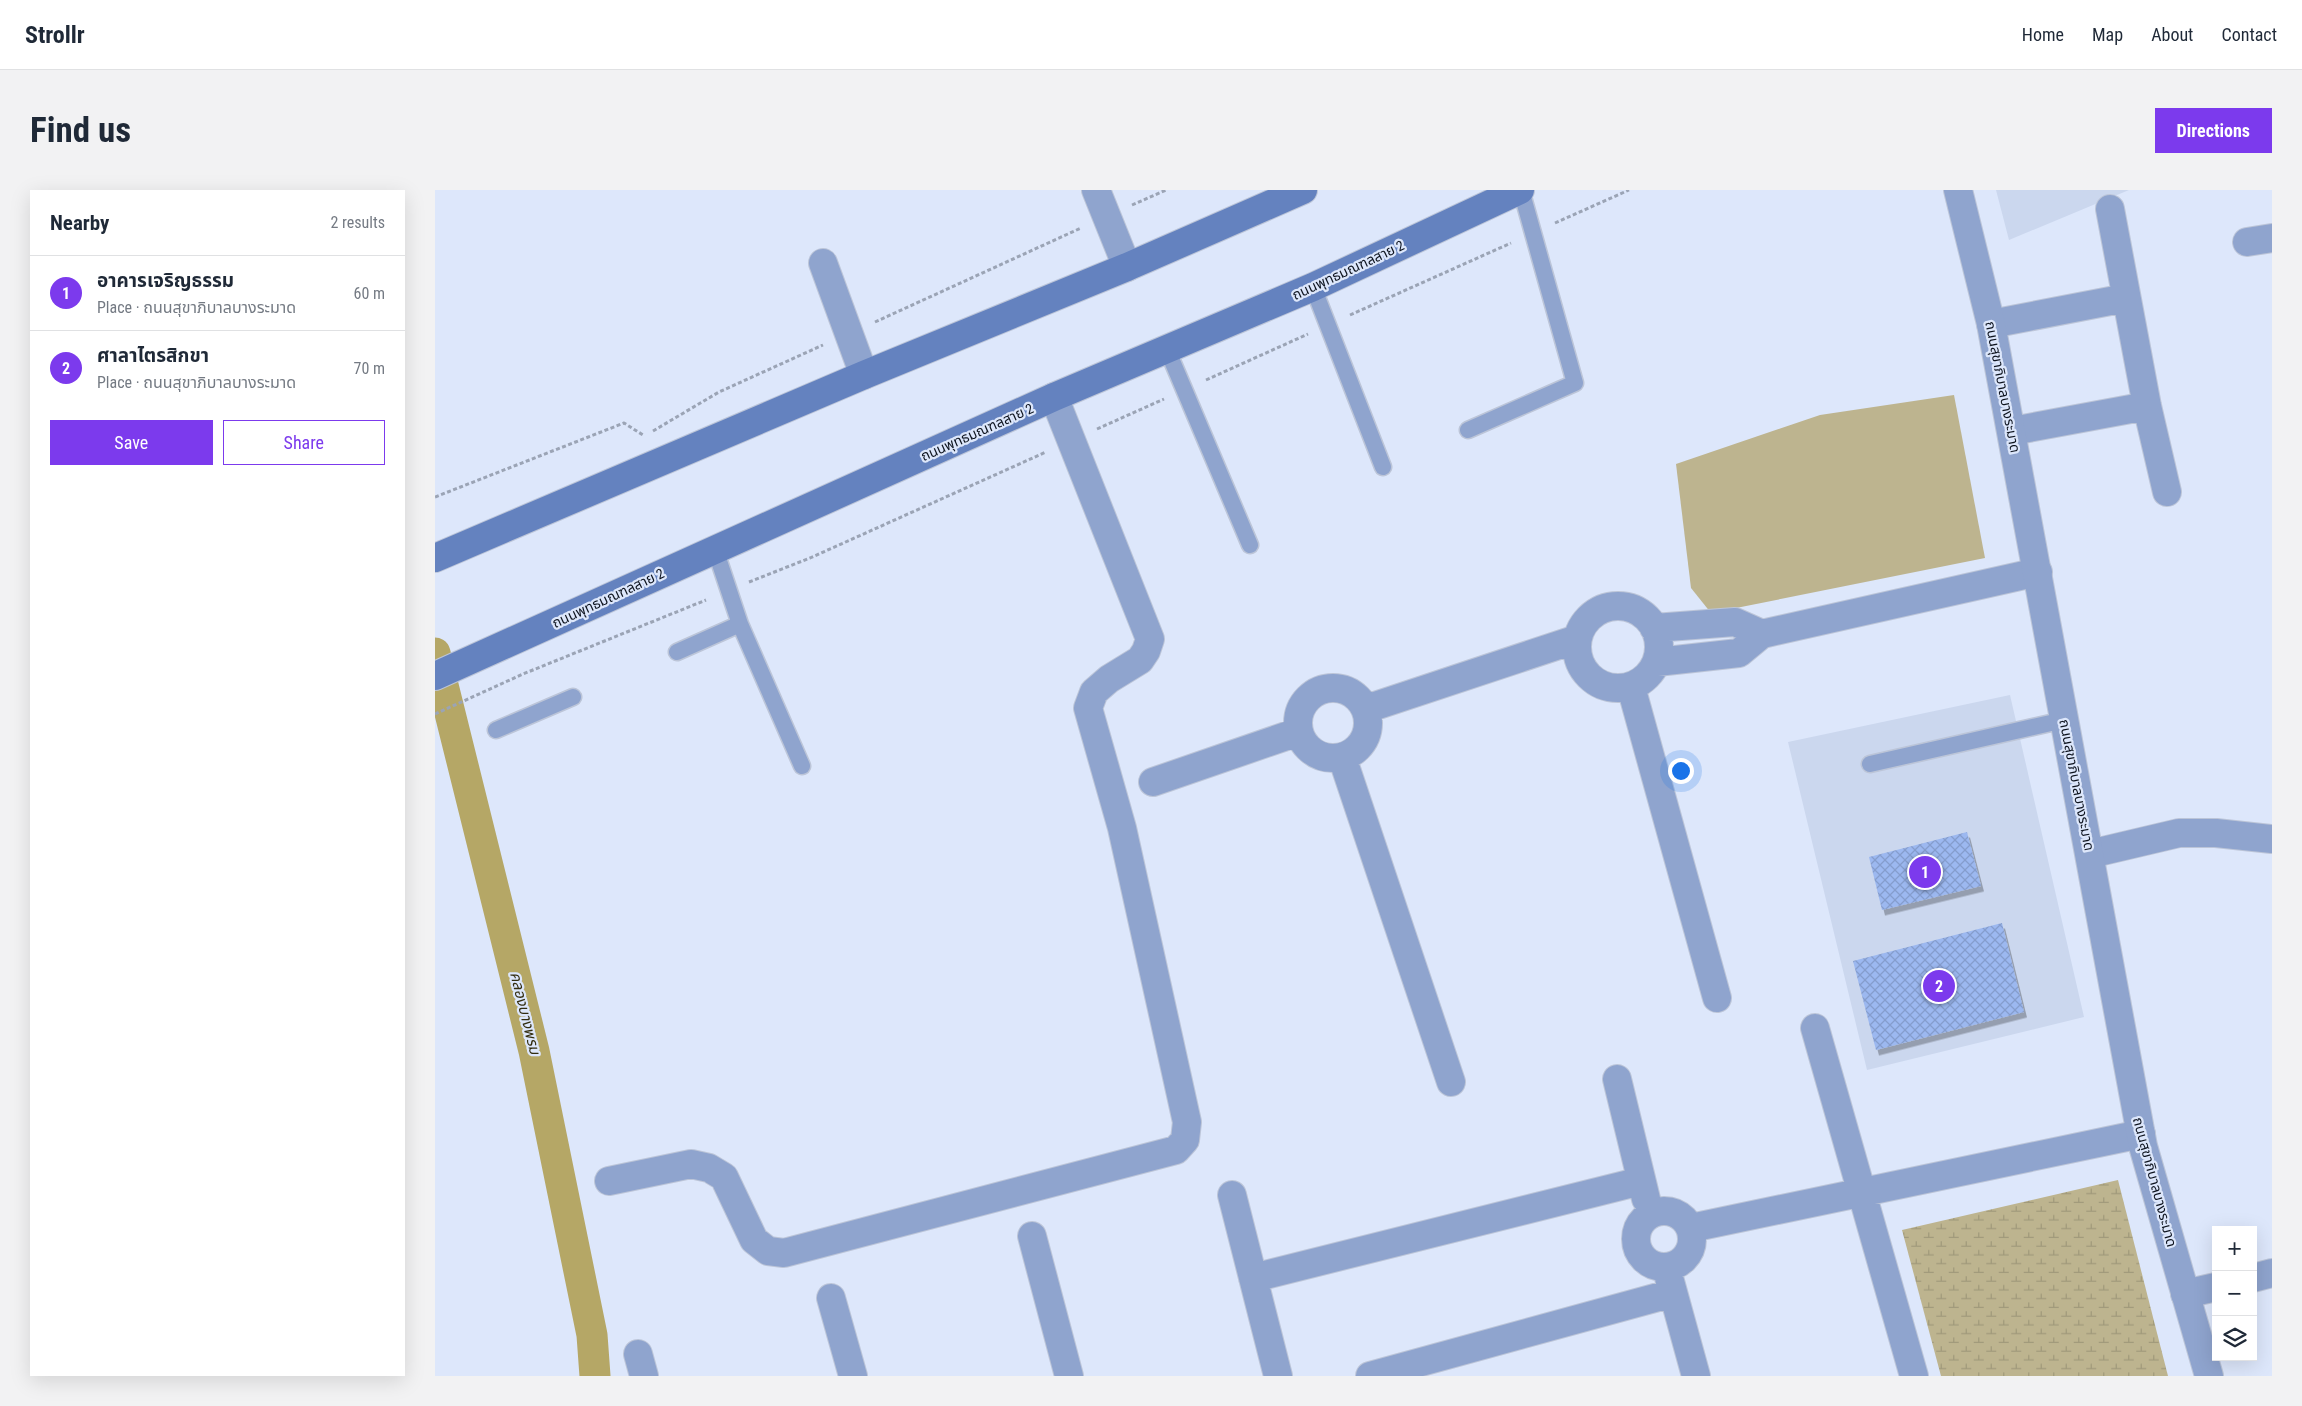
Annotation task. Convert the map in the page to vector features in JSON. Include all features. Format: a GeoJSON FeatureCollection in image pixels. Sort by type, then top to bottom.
{"type":"FeatureCollection","features":[{"type":"Feature","properties":{"kind":"main road"},"geometry":{"type":"LineString","coordinates":[[435,558],[864,374],[1127,267],[1303,190]]}},
{"type":"Feature","properties":{"kind":"main road","name":"ถนนพุทธมณฑลสาย 2"},"geometry":{"type":"LineString","coordinates":[[435,676],[1054,397],[1313,287],[1520,190]]}},
{"type":"Feature","properties":{"kind":"street"},"geometry":{"type":"LineString","coordinates":[[1096,190],[1127,267]]}},
{"type":"Feature","properties":{"kind":"street","name":"ถนนสุขาภิบาลบางระมาด"},"geometry":{"type":"LineString","coordinates":[[1958,190],[1991,324],[2141,1134],[2209,1376]]}},
{"type":"Feature","properties":{"kind":"street"},"geometry":{"type":"LineString","coordinates":[[2111,209],[2147,406],[2167,492]]}},
{"type":"Feature","properties":{"kind":"street"},"geometry":{"type":"LineString","coordinates":[[823,263],[864,374]]}},
{"type":"Feature","properties":{"kind":"street"},"geometry":{"type":"LineString","coordinates":[[1991,324],[2126,298]]}},
{"type":"Feature","properties":{"kind":"street"},"geometry":{"type":"LineString","coordinates":[[609,1181],[691,1164],[709,1168],[724,1177],[754,1240],[768,1251],[784,1253],[1176,1150],[1185,1140],[1187,1122],[1122,828],[1088,708],[1094,692],[1109,679],[1139,660],[1146,651],[1150,639],[1054,397]]}},
{"type":"Feature","properties":{"kind":"street"},"geometry":{"type":"LineString","coordinates":[[2011,431],[2147,406]]}},
{"type":"Feature","properties":{"kind":"street"},"geometry":{"type":"LineString","coordinates":[[1657,662],[1739,653],[1762,634],[2038,572]]}},
{"type":"Feature","properties":{"kind":"street"},"geometry":{"type":"LineString","coordinates":[[1612,606],[1624,606],[1636,610],[1647,618],[1654,628],[1659,645],[1657,662],[1647,678],[1631,687],[1617,689],[1603,686],[1590,679],[1581,668],[1577,654],[1577,639],[1581,627],[1589,617],[1600,610],[1612,606]]}},
{"type":"Feature","properties":{"kind":"street"},"geometry":{"type":"LineString","coordinates":[[1654,628],[1735,622],[1762,634]]}},
{"type":"Feature","properties":{"kind":"street"},"geometry":{"type":"LineString","coordinates":[[1366,710],[1577,639]]}},
{"type":"Feature","properties":{"kind":"street"},"geometry":{"type":"LineString","coordinates":[[1335,687],[1348,690],[1359,698],[1366,710],[1369,721],[1367,733],[1361,744],[1353,752],[1342,757],[1328,758],[1315,753],[1305,744],[1299,732],[1298,718],[1302,706],[1310,695],[1322,689],[1335,687]]}},
{"type":"Feature","properties":{"kind":"street"},"geometry":{"type":"LineString","coordinates":[[1631,687],[1717,998]]}},
{"type":"Feature","properties":{"kind":"street"},"geometry":{"type":"LineString","coordinates":[[1153,782],[1299,732]]}},
{"type":"Feature","properties":{"kind":"street"},"geometry":{"type":"LineString","coordinates":[[1342,757],[1451,1082]]}},
{"type":"Feature","properties":{"kind":"street"},"geometry":{"type":"LineString","coordinates":[[2090,854],[2179,833],[2216,833],[2272,839]]}},
{"type":"Feature","properties":{"kind":"street"},"geometry":{"type":"LineString","coordinates":[[1815,1028],[1914,1376]]}},
{"type":"Feature","properties":{"kind":"street"},"geometry":{"type":"LineString","coordinates":[[1617,1079],[1649,1215]]}},
{"type":"Feature","properties":{"kind":"street"},"geometry":{"type":"LineString","coordinates":[[1691,1228],[2141,1134]]}},
{"type":"Feature","properties":{"kind":"street"},"geometry":{"type":"LineString","coordinates":[[1253,1278],[1641,1182]]}},
{"type":"Feature","properties":{"kind":"street"},"geometry":{"type":"LineString","coordinates":[[1233,1195],[1278,1376]]}},
{"type":"Feature","properties":{"kind":"street"},"geometry":{"type":"LineString","coordinates":[[1670,1280],[1649,1263],[1638,1249],[1637,1230],[1642,1221],[1649,1215],[1668,1211],[1677,1214],[1691,1228],[1692,1246],[1689,1254],[1675,1266],[1670,1280],[1696,1376]]}},
{"type":"Feature","properties":{"kind":"street"},"geometry":{"type":"LineString","coordinates":[[1032,1236],[1069,1376]]}},
{"type":"Feature","properties":{"kind":"street"},"geometry":{"type":"LineString","coordinates":[[2257,1277],[2272,1273]]}},
{"type":"Feature","properties":{"kind":"street"},"geometry":{"type":"LineString","coordinates":[[1370,1376],[1670,1280]]}},
{"type":"Feature","properties":{"kind":"street"},"geometry":{"type":"LineString","coordinates":[[2185,1294],[2212,1288]]}},
{"type":"Feature","properties":{"kind":"street"},"geometry":{"type":"LineString","coordinates":[[831,1298],[853,1376]]}},
{"type":"Feature","properties":{"kind":"lane"},"geometry":{"type":"LineString","coordinates":[[1468,430],[1575,383],[1520,190]]}},
{"type":"Feature","properties":{"kind":"lane"},"geometry":{"type":"LineString","coordinates":[[1313,287],[1383,467]]}},
{"type":"Feature","properties":{"kind":"lane"},"geometry":{"type":"LineString","coordinates":[[1167,348],[1250,545]]}},
{"type":"Feature","properties":{"kind":"lane"},"geometry":{"type":"LineString","coordinates":[[715,549],[741,624],[802,766]]}},
{"type":"Feature","properties":{"kind":"lane"},"geometry":{"type":"LineString","coordinates":[[677,652],[741,624]]}},
{"type":"Feature","properties":{"kind":"lane"},"geometry":{"type":"LineString","coordinates":[[496,730],[573,697]]}},
{"type":"Feature","properties":{"kind":"lane"},"geometry":{"type":"LineString","coordinates":[[1870,764],[2064,720]]}},
{"type":"Feature","properties":{"kind":"path"},"geometry":{"type":"LineString","coordinates":[[435,497],[624,423],[643,435]]}},
{"type":"Feature","properties":{"kind":"path"},"geometry":{"type":"LineString","coordinates":[[435,714],[523,674]]}},
{"type":"Feature","properties":{"kind":"shaded area"},"geometry":{"type":"Polygon","coordinates":[[[1996,190],[2129,190],[2009,240],[1996,190]]]}},
{"type":"Feature","properties":{"kind":"shaded area"},"geometry":{"type":"Polygon","coordinates":[[[2010,695],[2084,1017],[1867,1070],[1788,742],[2010,695]]]}},
{"type":"Feature","properties":{"kind":"green space"},"geometry":{"type":"Polygon","coordinates":[[[1954,395],[1985,558],[1711,613],[1691,588],[1676,464],[1820,415],[1954,395]]]}},
{"type":"Feature","properties":{"kind":"green space"},"geometry":{"type":"Polygon","coordinates":[[[2118,1180],[2168,1376],[1941,1376],[1902,1230],[2118,1180]]]}},
{"type":"Feature","properties":{"kind":"building"},"geometry":{"type":"Polygon","coordinates":[[[1967,832],[1981,886],[1882,910],[1869,857],[1967,832]]]}},
{"type":"Feature","properties":{"kind":"building"},"geometry":{"type":"Polygon","coordinates":[[[2002,923],[2024,1012],[1876,1050],[1853,961],[2002,923]]]}},
{"type":"Feature","properties":{"kind":"waterway","name":"คลองบางพรม"},"geometry":{"type":"LineString","coordinates":[[435,653],[534,1051],[592,1335],[595,1376]]}},
{"type":"Feature","properties":{"kind":"place","name":"อาคารเจริญธรรม"},"geometry":{"type":"Point","coordinates":[1925,872]}},
{"type":"Feature","properties":{"kind":"place","name":"ศาลาไตรสิกขา"},"geometry":{"type":"Point","coordinates":[1939,986]}}]}
